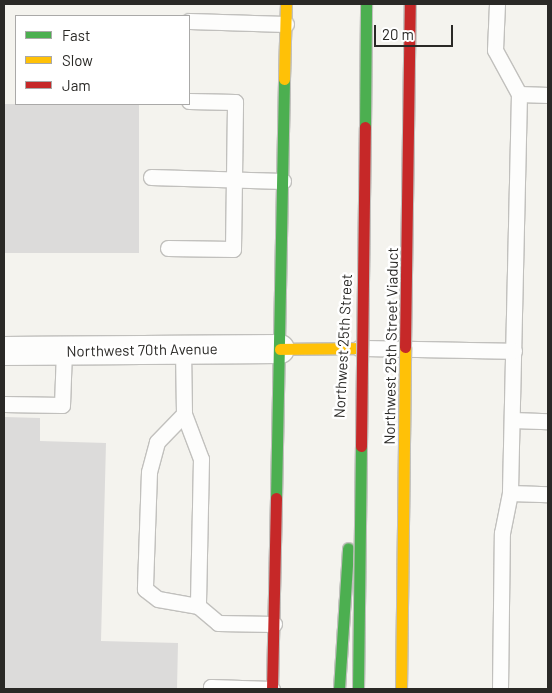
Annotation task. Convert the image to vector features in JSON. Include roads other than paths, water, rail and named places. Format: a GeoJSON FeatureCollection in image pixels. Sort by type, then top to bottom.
{"type":"FeatureCollection","features":[{"type":"Feature","properties":{"kind":"street"},"geometry":{"type":"LineString","coordinates":[[272,689],[286,4]]}},
{"type":"Feature","properties":{"kind":"street","name":"Northwest 25th Street Viaduct"},"geometry":{"type":"LineString","coordinates":[[358,689],[366,4]]}},
{"type":"Feature","properties":{"kind":"street","name":"Northwest 25th Street"},"geometry":{"type":"LineString","coordinates":[[340,689],[359,348],[370,4]]}},
{"type":"Feature","properties":{"kind":"street","name":"Northwest 25th Street Viaduct"},"geometry":{"type":"LineString","coordinates":[[401,689],[410,4]]}},
{"type":"Feature","properties":{"kind":"street"},"geometry":{"type":"LineString","coordinates":[[280,349],[359,348]]}},
{"type":"Feature","properties":{"kind":"street","name":"Northwest 70th Avenue"},"geometry":{"type":"LineString","coordinates":[[4,351],[280,349]]}},
{"type":"Feature","properties":{"kind":"lane"},"geometry":{"type":"LineString","coordinates":[[497,4],[495,50],[519,94],[510,493],[502,533],[500,689]]}},
{"type":"Feature","properties":{"kind":"lane"},"geometry":{"type":"LineString","coordinates":[[190,22],[286,24]]}},
{"type":"Feature","properties":{"kind":"lane"},"geometry":{"type":"LineString","coordinates":[[519,94],[548,95]]}},
{"type":"Feature","properties":{"kind":"lane"},"geometry":{"type":"LineString","coordinates":[[168,248],[233,249],[235,102],[190,101]]}},
{"type":"Feature","properties":{"kind":"lane"},"geometry":{"type":"LineString","coordinates":[[151,177],[283,181]]}},
{"type":"Feature","properties":{"kind":"lane"},"geometry":{"type":"LineString","coordinates":[[359,348],[514,351]]}},
{"type":"Feature","properties":{"kind":"lane"},"geometry":{"type":"LineString","coordinates":[[183,349],[184,414],[201,459],[198,606]]}},
{"type":"Feature","properties":{"kind":"lane"},"geometry":{"type":"LineString","coordinates":[[4,404],[62,405],[64,350]]}},
{"type":"Feature","properties":{"kind":"lane"},"geometry":{"type":"LineString","coordinates":[[184,414],[157,442],[149,472],[145,589],[158,599],[198,606],[218,623],[274,624]]}},
{"type":"Feature","properties":{"kind":"lane"},"geometry":{"type":"LineString","coordinates":[[512,420],[548,421]]}},
{"type":"Feature","properties":{"kind":"lane"},"geometry":{"type":"LineString","coordinates":[[510,493],[548,494]]}},
{"type":"Feature","properties":{"kind":"lane"},"geometry":{"type":"LineString","coordinates":[[211,689],[211,687],[272,689]]}}]}
